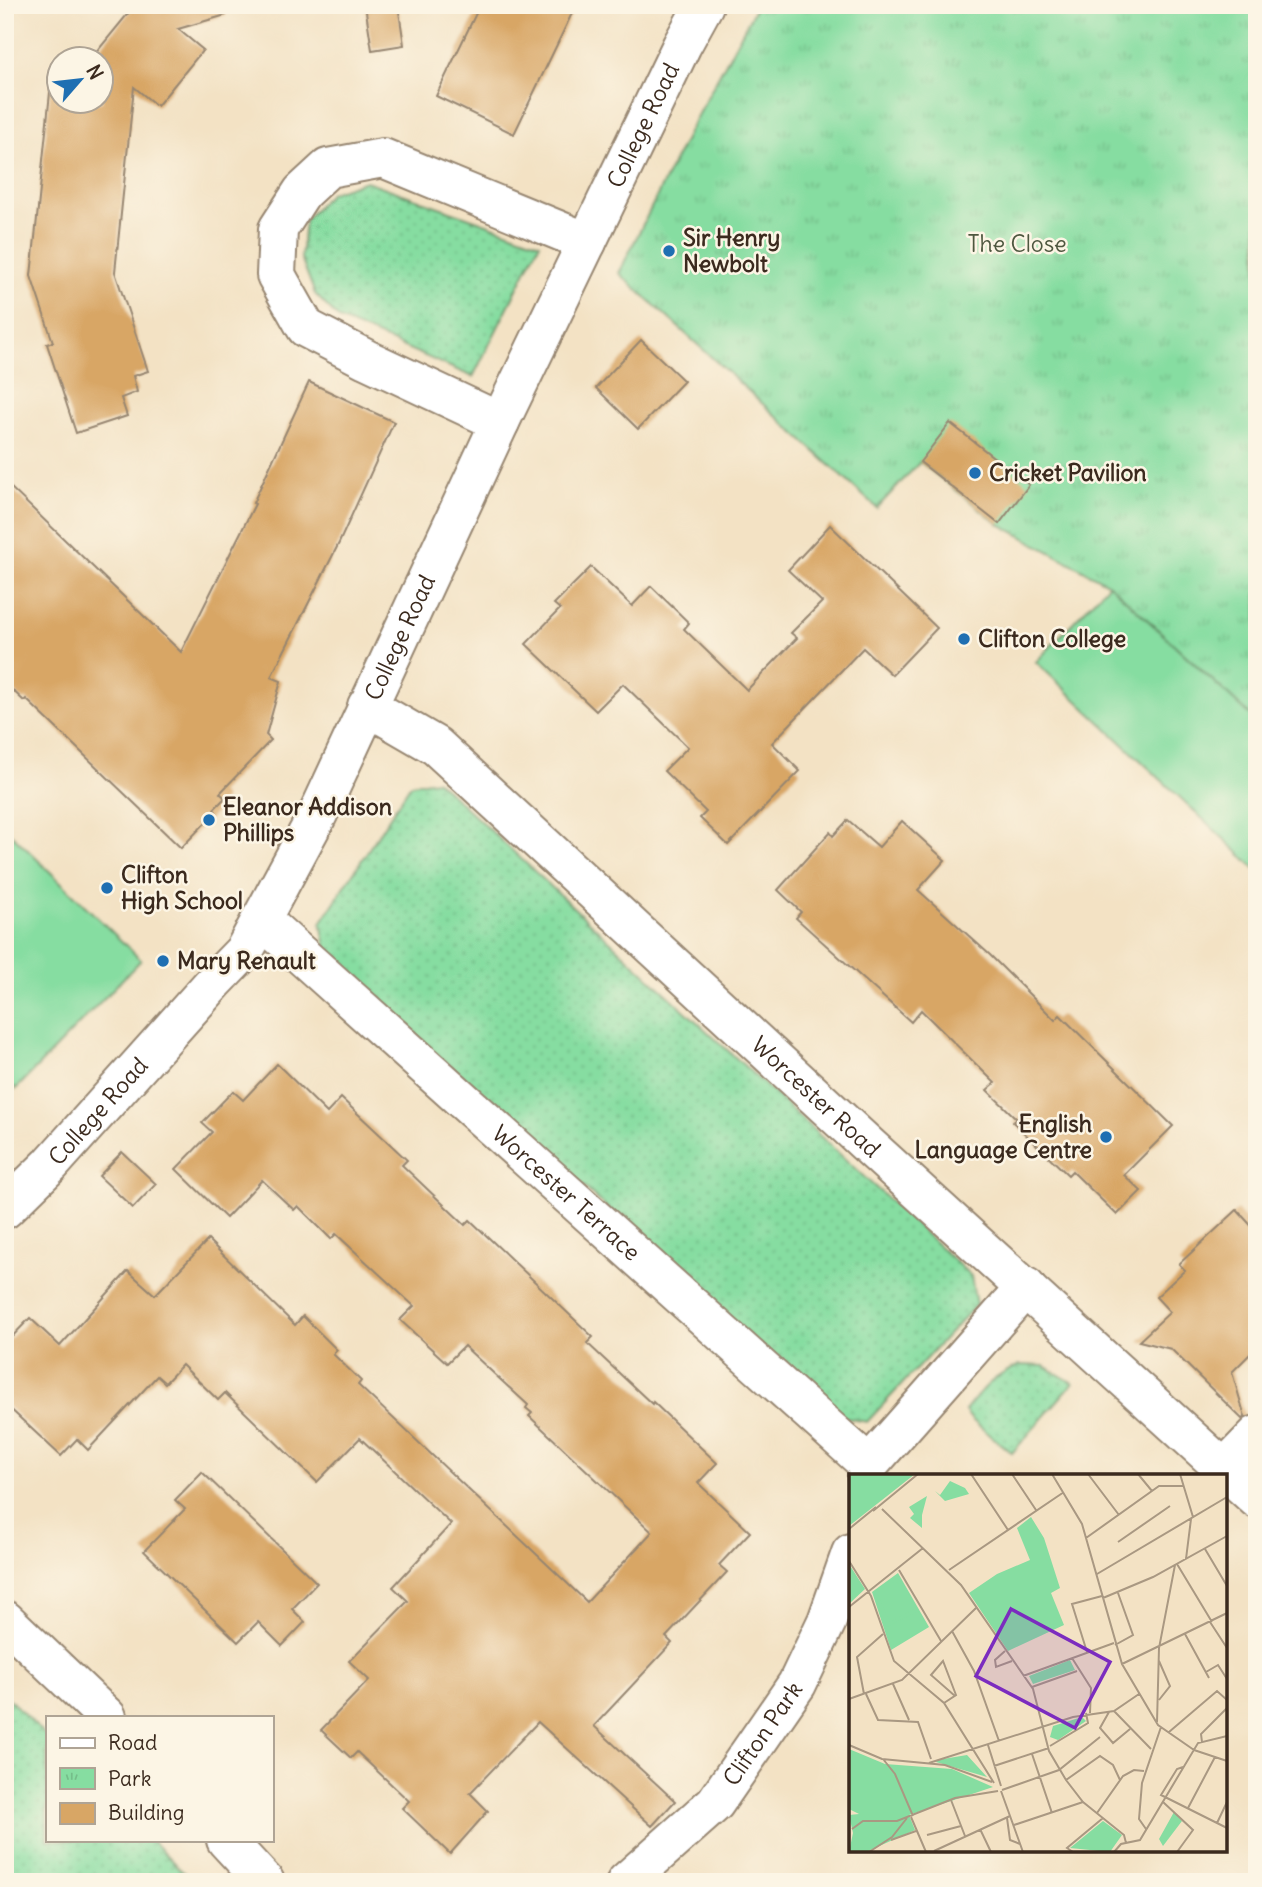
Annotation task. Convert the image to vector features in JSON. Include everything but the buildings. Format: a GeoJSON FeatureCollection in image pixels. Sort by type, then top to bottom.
{"type":"FeatureCollection","features":[{"type":"Feature","properties":{"kind":"street","name":"College Road"},"geometry":{"type":"LineString","coordinates":[[5,1209],[51,1164],[244,951],[318,814],[500,422],[704,5]]}},
{"type":"Feature","properties":{"kind":"street"},"geometry":{"type":"LineString","coordinates":[[500,422],[306,328],[276,275],[278,229],[302,192],[328,168],[383,158],[587,242]]}},
{"type":"Feature","properties":{"kind":"street","name":"Worcester Road"},"geometry":{"type":"LineString","coordinates":[[367,706],[436,746],[859,1137],[1257,1499]]}},
{"type":"Feature","properties":{"kind":"street","name":"Worcester Terrace"},"geometry":{"type":"LineString","coordinates":[[261,919],[868,1470]]}},
{"type":"Feature","properties":{"kind":"street"},"geometry":{"type":"LineString","coordinates":[[868,1470],[1026,1287]]}},
{"type":"Feature","properties":{"kind":"street"},"geometry":{"type":"LineString","coordinates":[[1224,1469],[1257,1435]]}},
{"type":"Feature","properties":{"kind":"street","name":"Clifton Park"},"geometry":{"type":"LineString","coordinates":[[626,1882],[715,1803],[797,1684],[827,1621],[849,1559]]}},
{"type":"Feature","properties":{"kind":"street"},"geometry":{"type":"LineString","coordinates":[[5,1620],[106,1716]]}},
{"type":"Feature","properties":{"kind":"street"},"geometry":{"type":"LineString","coordinates":[[228,1842],[265,1882]]}},
{"type":"Feature","properties":{"kind":"green space","name":"The Close"},"geometry":{"type":"Polygon","coordinates":[[[757,5],[1257,5],[1257,722],[1109,584],[999,524],[920,462],[877,508],[619,273],[691,127],[757,5]]]}},
{"type":"Feature","properties":{"kind":"green space"},"geometry":{"type":"Polygon","coordinates":[[[366,181],[540,243],[473,377],[339,319],[315,294],[301,258],[305,220],[330,193],[366,181]]]}},
{"type":"Feature","properties":{"kind":"green space"},"geometry":{"type":"Polygon","coordinates":[[[1109,584],[1257,722],[1257,870],[1036,662],[1109,584]]]}},
{"type":"Feature","properties":{"kind":"green space"},"geometry":{"type":"Polygon","coordinates":[[[436,780],[971,1276],[976,1305],[867,1422],[840,1417],[328,957],[321,923],[411,784],[436,780]]]}},
{"type":"Feature","properties":{"kind":"green space"},"geometry":{"type":"Polygon","coordinates":[[[5,828],[141,960],[16,1089],[5,1079],[5,828]]]}},
{"type":"Feature","properties":{"kind":"green space"},"geometry":{"type":"Polygon","coordinates":[[[1020,1365],[1044,1366],[1073,1383],[1012,1453],[965,1411],[989,1384],[1020,1365]]]}},
{"type":"Feature","properties":{"kind":"green space"},"geometry":{"type":"Polygon","coordinates":[[[5,1695],[46,1736],[46,1842],[153,1842],[193,1882],[5,1882],[5,1695]]]}},
{"type":"Feature","properties":{"kind":"place","name":"Sir Henry Newbolt"},"geometry":{"type":"Point","coordinates":[669,251]}},
{"type":"Feature","properties":{"kind":"place","name":"Cricket Pavilion"},"geometry":{"type":"Point","coordinates":[975,473]}},
{"type":"Feature","properties":{"kind":"place","name":"Clifton College"},"geometry":{"type":"Point","coordinates":[964,639]}},
{"type":"Feature","properties":{"kind":"place","name":"Eleanor Addison Phillips"},"geometry":{"type":"Point","coordinates":[209,820]}},
{"type":"Feature","properties":{"kind":"place","name":"Clifton High School"},"geometry":{"type":"Point","coordinates":[107,888]}},
{"type":"Feature","properties":{"kind":"place","name":"Mary Renault"},"geometry":{"type":"Point","coordinates":[163,961]}},
{"type":"Feature","properties":{"kind":"place","name":"English Language Centre"},"geometry":{"type":"Point","coordinates":[1106,1137]}}]}
